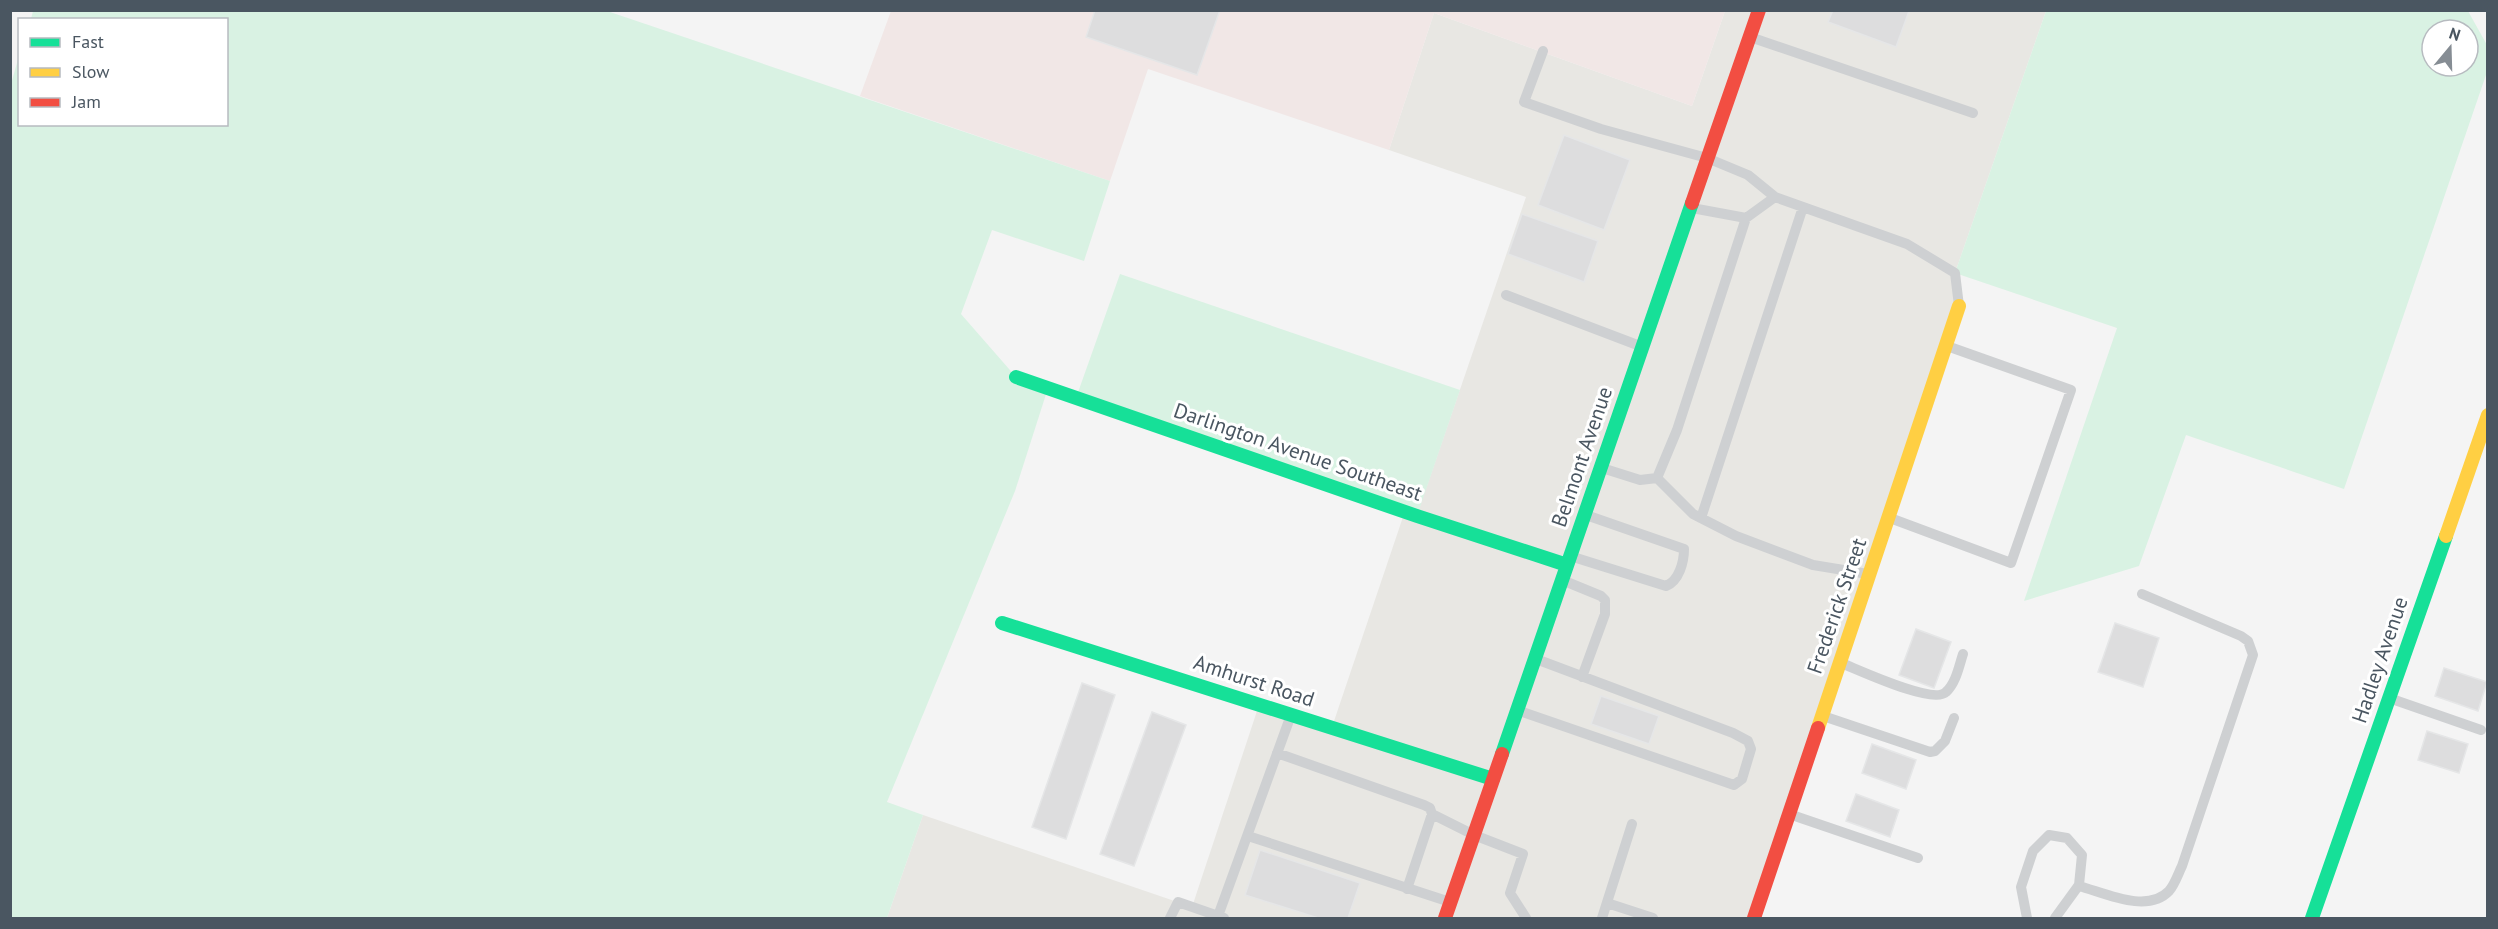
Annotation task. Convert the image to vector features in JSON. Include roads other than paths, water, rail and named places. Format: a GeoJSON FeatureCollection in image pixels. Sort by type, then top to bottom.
{"type":"FeatureCollection","features":[{"type":"Feature","properties":{"kind":"street","name":"Belmont Avenue"},"geometry":{"type":"LineString","coordinates":[[1447,911],[1758,13]]}},
{"type":"Feature","properties":{"kind":"street","name":"Frederick Street"},"geometry":{"type":"LineString","coordinates":[[1754,918],[1959,306]]}},
{"type":"Feature","properties":{"kind":"street","name":"Darlington Avenue Southeast"},"geometry":{"type":"LineString","coordinates":[[1016,377],[1405,512],[1568,560]]}},
{"type":"Feature","properties":{"kind":"street","name":"Hadley Avenue"},"geometry":{"type":"LineString","coordinates":[[2312,918],[2487,416]]}},
{"type":"Feature","properties":{"kind":"street","name":"Amhurst Road"},"geometry":{"type":"LineString","coordinates":[[1002,623],[1493,779]]}},
{"type":"Feature","properties":{"kind":"street"},"geometry":{"type":"LineString","coordinates":[[1447,911],[1463,918]]}},
{"type":"Feature","properties":{"kind":"lane"},"geometry":{"type":"LineString","coordinates":[[1743,10],[1758,13]]}},
{"type":"Feature","properties":{"kind":"lane"},"geometry":{"type":"LineString","coordinates":[[1749,37],[1972,113]]}},
{"type":"Feature","properties":{"kind":"lane"},"geometry":{"type":"LineString","coordinates":[[1543,51],[1524,102],[1601,129],[1707,158],[1748,176],[1775,197],[1907,244],[1955,273],[1959,306]]}},
{"type":"Feature","properties":{"kind":"lane"},"geometry":{"type":"LineString","coordinates":[[1657,478],[1677,430],[1746,218],[1775,197]]}},
{"type":"Feature","properties":{"kind":"lane"},"geometry":{"type":"LineString","coordinates":[[1701,518],[1803,207]]}},
{"type":"Feature","properties":{"kind":"lane"},"geometry":{"type":"LineString","coordinates":[[1690,208],[1746,218]]}},
{"type":"Feature","properties":{"kind":"lane"},"geometry":{"type":"LineString","coordinates":[[1506,295],[1642,347]]}},
{"type":"Feature","properties":{"kind":"lane"},"geometry":{"type":"LineString","coordinates":[[1889,518],[2011,563],[2071,390],[1946,346]]}},
{"type":"Feature","properties":{"kind":"lane"},"geometry":{"type":"LineString","coordinates":[[1600,468],[1640,480],[1657,478]]}},
{"type":"Feature","properties":{"kind":"lane"},"geometry":{"type":"LineString","coordinates":[[1657,478],[1693,514],[1736,536],[1813,566],[1870,574]]}},
{"type":"Feature","properties":{"kind":"lane"},"geometry":{"type":"LineString","coordinates":[[1568,560],[1666,586],[1672,584],[1678,576],[1684,549],[1584,514]]}},
{"type":"Feature","properties":{"kind":"lane"},"geometry":{"type":"LineString","coordinates":[[1561,580],[1605,600],[1605,614],[1582,677]]}},
{"type":"Feature","properties":{"kind":"lane"},"geometry":{"type":"LineString","coordinates":[[2079,886],[2143,903],[2155,901],[2169,891],[2182,866],[2253,655],[2248,641],[2241,636],[2142,594]]}},
{"type":"Feature","properties":{"kind":"lane"},"geometry":{"type":"LineString","coordinates":[[1840,663],[1916,692],[1939,696],[1948,691],[1951,686],[1963,654]]}},
{"type":"Feature","properties":{"kind":"lane"},"geometry":{"type":"LineString","coordinates":[[1517,710],[1717,780],[1734,785],[1742,779],[1751,749],[1748,741],[1733,733],[1534,658]]}},
{"type":"Feature","properties":{"kind":"lane"},"geometry":{"type":"LineString","coordinates":[[2389,698],[2481,730]]}},
{"type":"Feature","properties":{"kind":"lane"},"geometry":{"type":"LineString","coordinates":[[1170,918],[1178,902],[1221,917],[1291,715]]}},
{"type":"Feature","properties":{"kind":"lane"},"geometry":{"type":"LineString","coordinates":[[1822,716],[1930,752],[1935,752],[1945,741],[1954,718]]}},
{"type":"Feature","properties":{"kind":"lane"},"geometry":{"type":"LineString","coordinates":[[1277,753],[1430,808],[1432,814],[1407,889]]}},
{"type":"Feature","properties":{"kind":"lane"},"geometry":{"type":"LineString","coordinates":[[1432,814],[1473,835],[1523,854],[1510,893],[1526,918]]}},
{"type":"Feature","properties":{"kind":"lane"},"geometry":{"type":"LineString","coordinates":[[1789,814],[1918,858]]}},
{"type":"Feature","properties":{"kind":"lane"},"geometry":{"type":"LineString","coordinates":[[1602,918],[1632,824]]}},
{"type":"Feature","properties":{"kind":"lane"},"geometry":{"type":"LineString","coordinates":[[2027,918],[2021,888],[2033,851],[2049,835],[2067,838],[2082,855],[2079,886],[2055,918]]}},
{"type":"Feature","properties":{"kind":"lane"},"geometry":{"type":"LineString","coordinates":[[1248,836],[1407,889],[1447,911]]}},
{"type":"Feature","properties":{"kind":"lane"},"geometry":{"type":"LineString","coordinates":[[1607,903],[1653,918]]}}]}
